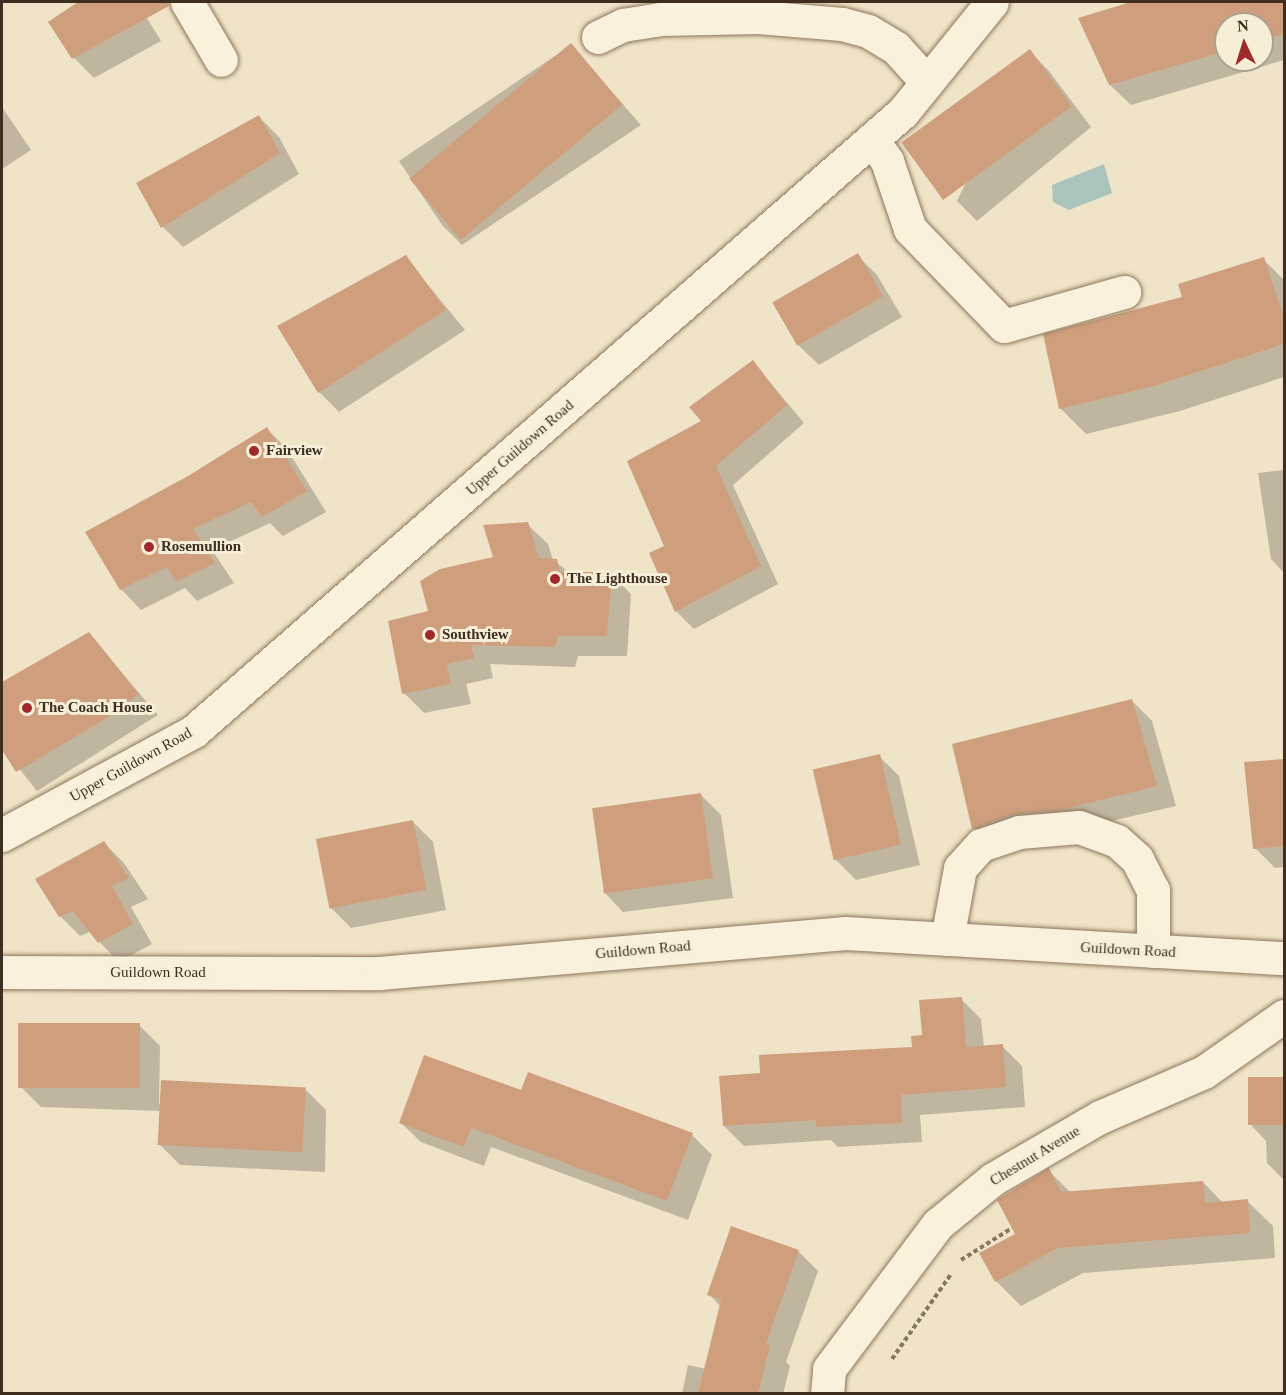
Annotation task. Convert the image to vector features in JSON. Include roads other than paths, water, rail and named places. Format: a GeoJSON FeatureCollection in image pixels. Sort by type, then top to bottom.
{"type":"FeatureCollection","features":[{"type":"Feature","properties":{"kind":"street"},"geometry":{"type":"LineString","coordinates":[[187,2],[221,60]]}},
{"type":"Feature","properties":{"kind":"street","name":"Upper Guildown Road"},"geometry":{"type":"LineString","coordinates":[[2,835],[194,731],[903,112],[992,2]]}},
{"type":"Feature","properties":{"kind":"street"},"geometry":{"type":"LineString","coordinates":[[598,37],[623,25],[659,19],[758,17],[842,24],[868,31],[896,48],[926,81]]}},
{"type":"Feature","properties":{"kind":"street"},"geometry":{"type":"LineString","coordinates":[[872,140],[887,161],[910,229],[1004,326],[1124,292]]}},
{"type":"Feature","properties":{"kind":"street"},"geometry":{"type":"LineString","coordinates":[[947,939],[960,868],[981,844],[1019,832],[1079,827],[1117,841],[1137,859],[1153,890],[1153,951]]}},
{"type":"Feature","properties":{"kind":"street","name":"Guildown Road"},"geometry":{"type":"LineString","coordinates":[[2,972],[379,973],[845,933],[1284,958]]}},
{"type":"Feature","properties":{"kind":"street","name":"Chestnut Avenue"},"geometry":{"type":"LineString","coordinates":[[827,1394],[829,1369],[938,1224],[993,1179],[1100,1117],[1204,1072],[1284,1016]]}},
{"type":"Feature","properties":{"kind":"water"},"geometry":{"type":"Polygon","coordinates":[[[1104,164],[1112,193],[1069,210],[1053,202],[1052,185],[1104,164]]]}},
{"type":"Feature","properties":{"kind":"place","name":"Fairview"},"geometry":{"type":"Point","coordinates":[254,451]}},
{"type":"Feature","properties":{"kind":"place","name":"Rosemullion"},"geometry":{"type":"Point","coordinates":[149,547]}},
{"type":"Feature","properties":{"kind":"place","name":"The Lighthouse"},"geometry":{"type":"Point","coordinates":[555,579]}},
{"type":"Feature","properties":{"kind":"place","name":"Southview"},"geometry":{"type":"Point","coordinates":[430,635]}},
{"type":"Feature","properties":{"kind":"place","name":"The Coach House"},"geometry":{"type":"Point","coordinates":[27,708]}}]}
